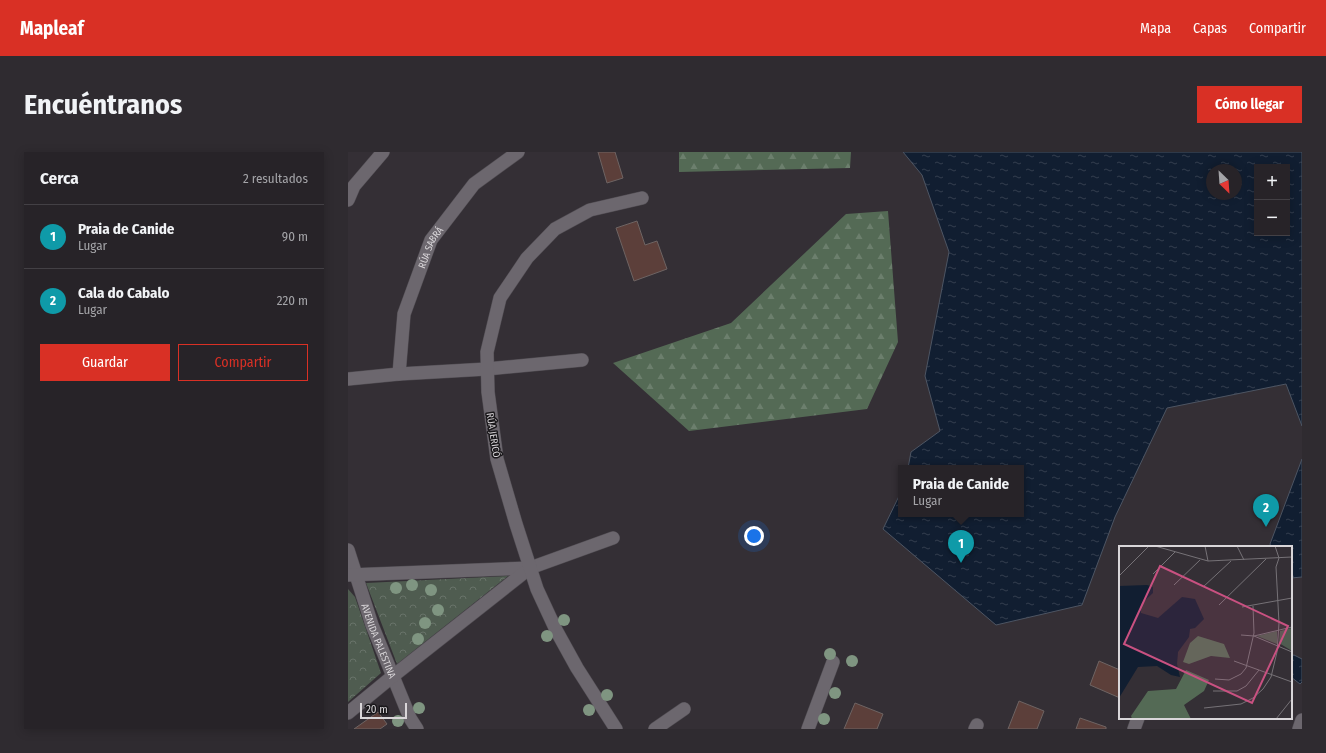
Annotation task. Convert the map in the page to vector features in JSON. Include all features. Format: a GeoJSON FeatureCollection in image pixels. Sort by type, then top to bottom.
{"type":"FeatureCollection","features":[{"type":"Feature","properties":{"kind":"street"},"geometry":{"type":"LineString","coordinates":[[348,200],[354,186],[383,152]]}},
{"type":"Feature","properties":{"kind":"street","name":"RÚA SABRÁ"},"geometry":{"type":"LineString","coordinates":[[399,374],[404,314],[431,240],[474,184],[518,152]]}},
{"type":"Feature","properties":{"kind":"street","name":"RÚA JERICÓ"},"geometry":{"type":"LineString","coordinates":[[616,729],[577,668],[559,636],[537,589],[497,459],[488,392],[487,352],[500,298],[527,258],[555,229],[590,210],[642,198]]}},
{"type":"Feature","properties":{"kind":"street"},"geometry":{"type":"LineString","coordinates":[[348,379],[399,374],[487,369],[582,360]]}},
{"type":"Feature","properties":{"kind":"street"},"geometry":{"type":"LineString","coordinates":[[352,575],[530,568],[612,538]]}},
{"type":"Feature","properties":{"kind":"street","name":"AVENIDA PALESTINA"},"geometry":{"type":"LineString","coordinates":[[348,550],[352,575],[410,718],[417,729]]}},
{"type":"Feature","properties":{"kind":"street"},"geometry":{"type":"LineString","coordinates":[[348,713],[530,568]]}},
{"type":"Feature","properties":{"kind":"street"},"geometry":{"type":"LineString","coordinates":[[808,729],[833,662]]}},
{"type":"Feature","properties":{"kind":"street"},"geometry":{"type":"LineString","coordinates":[[655,729],[684,709]]}},
{"type":"Feature","properties":{"kind":"street"},"geometry":{"type":"LineString","coordinates":[[1134,729],[1138,719]]}},
{"type":"Feature","properties":{"kind":"street"},"geometry":{"type":"LineString","coordinates":[[1298,729],[1302,720]]}},
{"type":"Feature","properties":{"kind":"green space"},"geometry":{"type":"Polygon","coordinates":[[[679,152],[851,152],[850,168],[679,172],[679,152]]]}},
{"type":"Feature","properties":{"kind":"green space"},"geometry":{"type":"Polygon","coordinates":[[[888,211],[898,342],[867,409],[689,431],[613,363],[731,323],[846,214],[888,211]]]}},
{"type":"Feature","properties":{"kind":"green space"},"geometry":{"type":"Polygon","coordinates":[[[508,576],[397,664],[366,583],[508,576]]]}},
{"type":"Feature","properties":{"kind":"green space"},"geometry":{"type":"Polygon","coordinates":[[[348,589],[355,597],[381,673],[348,702],[348,589]]]}},
{"type":"Feature","properties":{"kind":"water"},"geometry":{"type":"Polygon","coordinates":[[[903,152],[1302,152],[1302,426],[1286,384],[1167,408],[1115,517],[1082,605],[996,625],[883,529],[898,498],[898,517],[1024,517],[1024,465],[909,465],[911,452],[940,431],[925,376],[949,252],[922,175],[903,152]]]}},
{"type":"Feature","properties":{"kind":"water"},"geometry":{"type":"Polygon","coordinates":[[[1302,459],[1302,577],[1292,578],[1292,546],[1271,546],[1270,544],[1302,459]]]}},
{"type":"Feature","properties":{"kind":"water"},"geometry":{"type":"Polygon","coordinates":[[[1294,655],[1302,659],[1302,682],[1300,684],[1292,678],[1292,656],[1294,655]]]}},
{"type":"Feature","properties":{"kind":"building"},"geometry":{"type":"Polygon","coordinates":[[[598,152],[615,152],[623,178],[607,183],[598,152]]]}},
{"type":"Feature","properties":{"kind":"building"},"geometry":{"type":"Polygon","coordinates":[[[637,221],[645,245],[657,241],[667,269],[634,281],[616,228],[637,221]]]}},
{"type":"Feature","properties":{"kind":"building"},"geometry":{"type":"Polygon","coordinates":[[[1099,661],[1119,670],[1119,698],[1090,685],[1099,661]]]}},
{"type":"Feature","properties":{"kind":"building"},"geometry":{"type":"Polygon","coordinates":[[[1019,701],[1044,711],[1037,729],[1008,729],[1019,701]]]}},
{"type":"Feature","properties":{"kind":"building"},"geometry":{"type":"Polygon","coordinates":[[[855,703],[883,714],[877,729],[844,729],[855,703]]]}},
{"type":"Feature","properties":{"kind":"building"},"geometry":{"type":"Polygon","coordinates":[[[378,712],[387,724],[380,729],[354,729],[378,712]]]}},
{"type":"Feature","properties":{"kind":"building"},"geometry":{"type":"Polygon","coordinates":[[[1080,718],[1106,727],[1106,729],[1076,729],[1080,718]]]}},
{"type":"Feature","properties":{"kind":"place","name":"Cala do Cabalo"},"geometry":{"type":"Point","coordinates":[1266,527]}},
{"type":"Feature","properties":{"kind":"place","name":"Praia de Canide"},"geometry":{"type":"Point","coordinates":[961,563]}}]}
